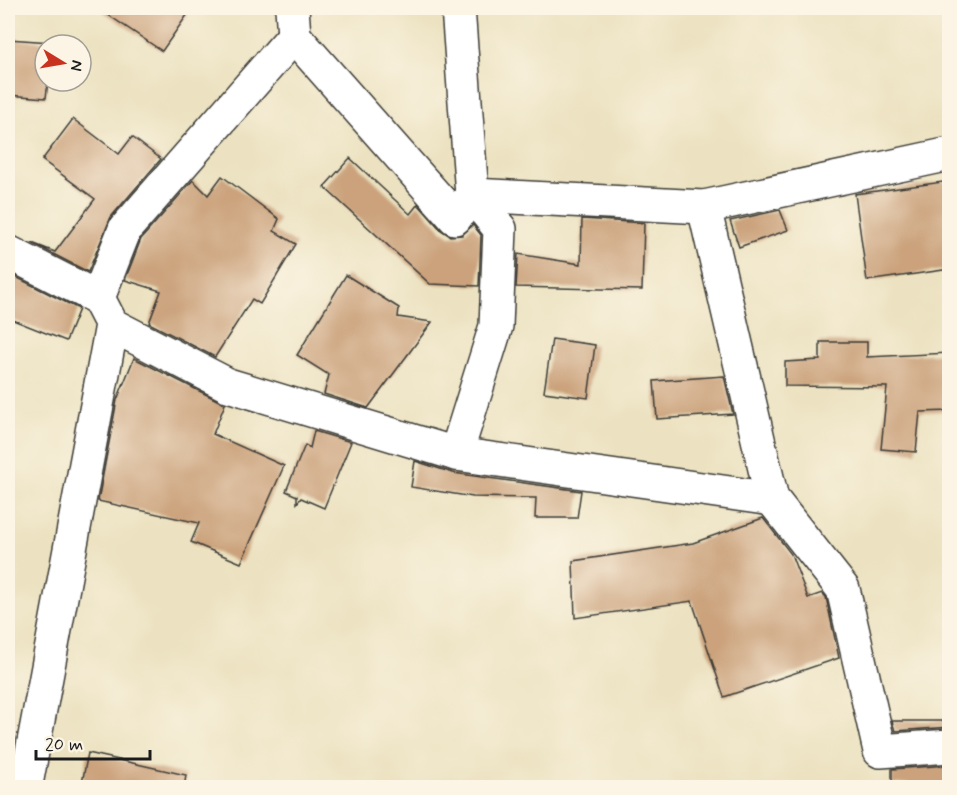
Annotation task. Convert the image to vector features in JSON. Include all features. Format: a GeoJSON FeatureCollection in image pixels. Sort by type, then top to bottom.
{"type":"FeatureCollection","features":[{"type":"Feature","properties":{"kind":"street"},"geometry":{"type":"LineString","coordinates":[[456,454],[496,326],[500,229],[472,195],[458,8]]}},
{"type":"Feature","properties":{"kind":"street"},"geometry":{"type":"LineString","coordinates":[[8,779],[27,779],[105,312],[124,229],[293,22],[456,218],[472,195]]}},
{"type":"Feature","properties":{"kind":"street"},"geometry":{"type":"LineString","coordinates":[[472,195],[704,207],[950,154]]}},
{"type":"Feature","properties":{"kind":"street"},"geometry":{"type":"LineString","coordinates":[[704,207],[772,499],[843,589],[880,751],[950,746]]}},
{"type":"Feature","properties":{"kind":"street"},"geometry":{"type":"LineString","coordinates":[[8,252],[228,385],[456,454],[772,499]]}},
{"type":"Feature","properties":{"kind":"building"},"geometry":{"type":"Polygon","coordinates":[[[98,8],[192,8],[162,51],[98,8]]]}},
{"type":"Feature","properties":{"kind":"building"},"geometry":{"type":"Polygon","coordinates":[[[8,39],[33,41],[33,93],[47,93],[46,98],[8,95],[8,39]]]}},
{"type":"Feature","properties":{"kind":"building"},"geometry":{"type":"Polygon","coordinates":[[[73,119],[119,154],[132,137],[161,159],[111,217],[88,272],[32,243],[55,252],[95,199],[42,160],[73,119]]]}},
{"type":"Feature","properties":{"kind":"building"},"geometry":{"type":"Polygon","coordinates":[[[350,158],[410,214],[418,204],[441,230],[450,236],[462,235],[473,225],[481,235],[479,286],[430,284],[324,187],[350,158]]]}},
{"type":"Feature","properties":{"kind":"building"},"geometry":{"type":"Polygon","coordinates":[[[222,176],[279,219],[274,231],[296,244],[260,304],[252,299],[215,357],[149,323],[161,291],[125,280],[141,239],[193,180],[208,195],[222,176]]]}},
{"type":"Feature","properties":{"kind":"building"},"geometry":{"type":"Polygon","coordinates":[[[950,181],[950,269],[867,281],[855,194],[950,181]]]}},
{"type":"Feature","properties":{"kind":"building"},"geometry":{"type":"Polygon","coordinates":[[[780,210],[788,230],[739,247],[730,221],[780,210]]]}},
{"type":"Feature","properties":{"kind":"building"},"geometry":{"type":"Polygon","coordinates":[[[582,219],[644,223],[642,290],[516,287],[518,254],[581,264],[582,219]]]}},
{"type":"Feature","properties":{"kind":"building"},"geometry":{"type":"Polygon","coordinates":[[[346,275],[399,308],[398,317],[432,322],[368,408],[324,394],[329,375],[297,355],[346,275]]]}},
{"type":"Feature","properties":{"kind":"building"},"geometry":{"type":"Polygon","coordinates":[[[14,276],[79,309],[66,341],[8,318],[8,293],[14,276]]]}},
{"type":"Feature","properties":{"kind":"building"},"geometry":{"type":"Polygon","coordinates":[[[552,339],[595,345],[588,398],[544,392],[552,339]]]}},
{"type":"Feature","properties":{"kind":"building"},"geometry":{"type":"Polygon","coordinates":[[[820,342],[867,342],[867,357],[950,353],[950,411],[920,412],[916,452],[881,449],[887,387],[785,386],[785,362],[820,360],[820,342]]]}},
{"type":"Feature","properties":{"kind":"building"},"geometry":{"type":"Polygon","coordinates":[[[134,358],[225,404],[213,434],[284,466],[241,563],[191,542],[199,523],[98,501],[117,400],[134,358]]]}},
{"type":"Feature","properties":{"kind":"building"},"geometry":{"type":"Polygon","coordinates":[[[724,376],[733,414],[657,419],[654,381],[724,376]]]}},
{"type":"Feature","properties":{"kind":"building"},"geometry":{"type":"Polygon","coordinates":[[[314,431],[351,442],[324,508],[301,498],[297,503],[297,496],[286,491],[305,445],[310,448],[314,431]]]}},
{"type":"Feature","properties":{"kind":"building"},"geometry":{"type":"Polygon","coordinates":[[[415,461],[453,473],[581,491],[577,518],[535,518],[536,498],[473,497],[411,487],[415,461]]]}},
{"type":"Feature","properties":{"kind":"building"},"geometry":{"type":"Polygon","coordinates":[[[763,518],[791,554],[808,598],[822,593],[826,597],[839,658],[724,697],[692,601],[575,618],[573,561],[693,543],[763,518]]]}},
{"type":"Feature","properties":{"kind":"building"},"geometry":{"type":"Polygon","coordinates":[[[892,721],[950,721],[950,727],[895,731],[892,721]]]}},
{"type":"Feature","properties":{"kind":"building"},"geometry":{"type":"Polygon","coordinates":[[[88,753],[186,775],[184,788],[81,788],[88,753]]]}},
{"type":"Feature","properties":{"kind":"building"},"geometry":{"type":"Polygon","coordinates":[[[950,765],[950,775],[945,774],[945,784],[892,784],[892,769],[950,765]]]}}]}
